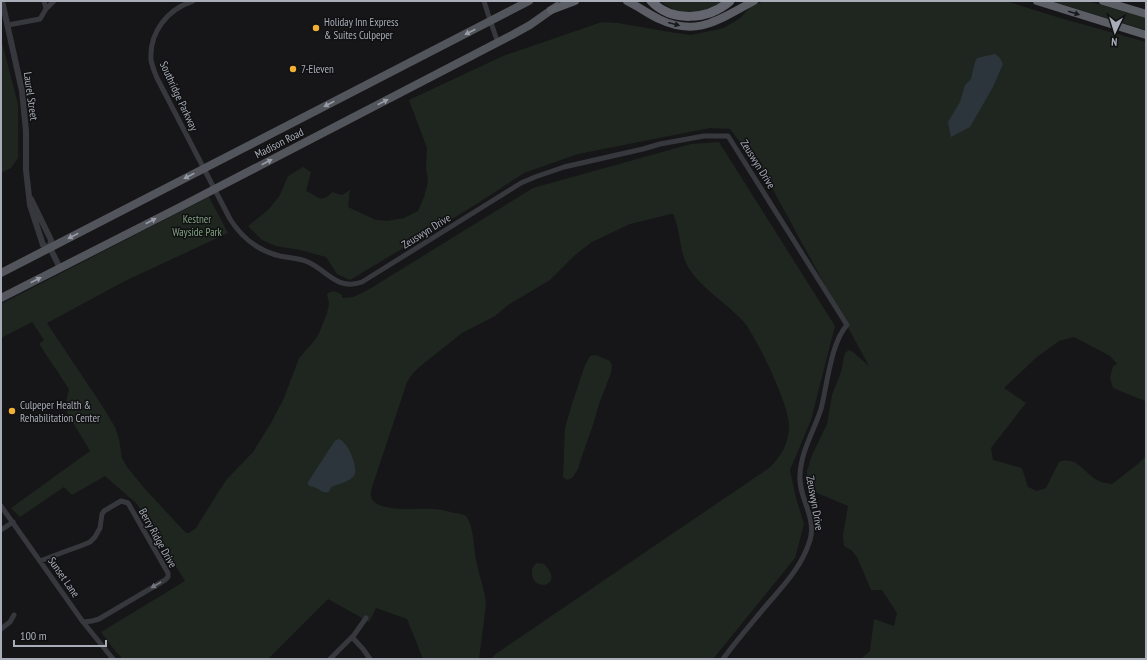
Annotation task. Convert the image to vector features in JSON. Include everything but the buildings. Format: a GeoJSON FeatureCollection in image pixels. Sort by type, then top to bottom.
{"type":"FeatureCollection","features":[{"type":"Feature","properties":{"kind":"highway"},"geometry":{"type":"LineString","coordinates":[[551,10],[575,1]]}},
{"type":"Feature","properties":{"kind":"highway"},"geometry":{"type":"LineString","coordinates":[[627,1],[659,19],[672,24],[690,27],[700,26],[719,20],[754,1]]}},
{"type":"Feature","properties":{"kind":"highway"},"geometry":{"type":"LineString","coordinates":[[636,1],[649,13]]}},
{"type":"Feature","properties":{"kind":"highway"},"geometry":{"type":"LineString","coordinates":[[651,1],[662,10],[673,14],[690,16],[709,14],[730,1]]}},
{"type":"Feature","properties":{"kind":"highway"},"geometry":{"type":"LineString","coordinates":[[1037,1],[1146,35]]}},
{"type":"Feature","properties":{"kind":"highway"},"geometry":{"type":"LineString","coordinates":[[1103,1],[1146,14]]}},
{"type":"Feature","properties":{"kind":"main road","name":"Madison Road"},"geometry":{"type":"LineString","coordinates":[[1,273],[529,1]]}},
{"type":"Feature","properties":{"kind":"main road","name":"Madison Road"},"geometry":{"type":"LineString","coordinates":[[1,298],[498,43],[530,25],[564,1]]}},
{"type":"Feature","properties":{"kind":"street","name":"Laurel Street"},"geometry":{"type":"LineString","coordinates":[[2,1],[19,77],[24,107],[26,170],[29,196],[51,240],[50,248],[60,268]]}},
{"type":"Feature","properties":{"kind":"street"},"geometry":{"type":"LineString","coordinates":[[44,1],[46,9]]}},
{"type":"Feature","properties":{"kind":"street"},"geometry":{"type":"LineString","coordinates":[[8,25],[40,19],[46,9],[54,1]]}},
{"type":"Feature","properties":{"kind":"street","name":"Southridge Parkway"},"geometry":{"type":"LineString","coordinates":[[193,1],[178,7],[164,20],[156,35],[151,60],[157,78],[214,189]]}},
{"type":"Feature","properties":{"kind":"street"},"geometry":{"type":"LineString","coordinates":[[484,1],[498,43]]}},
{"type":"Feature","properties":{"kind":"street","name":"Zeuswyn Drive"},"geometry":{"type":"LineString","coordinates":[[214,189],[235,228],[249,242],[268,252],[308,262],[336,281],[344,284],[356,284],[362,282],[521,184],[535,177],[564,167],[682,139],[704,136],[728,136],[847,325],[842,330],[837,341],[817,422],[801,464],[801,489],[809,511],[812,529],[810,542],[802,560],[791,577],[739,637],[723,659]]}},
{"type":"Feature","properties":{"kind":"street","name":"Berry Ridge Drive"},"geometry":{"type":"LineString","coordinates":[[40,561],[90,542],[100,525],[102,514],[107,509],[121,501],[128,503],[168,572],[168,577],[166,580],[99,619],[83,622]]}},
{"type":"Feature","properties":{"kind":"street","name":"Sunset Lane"},"geometry":{"type":"LineString","coordinates":[[1,506],[83,622],[113,659]]}},
{"type":"Feature","properties":{"kind":"street"},"geometry":{"type":"LineString","coordinates":[[1,530],[13,522]]}},
{"type":"Feature","properties":{"kind":"street"},"geometry":{"type":"LineString","coordinates":[[1,629],[10,622],[14,615]]}},
{"type":"Feature","properties":{"kind":"street"},"geometry":{"type":"LineString","coordinates":[[330,659],[352,637],[366,618]]}},
{"type":"Feature","properties":{"kind":"street"},"geometry":{"type":"LineString","coordinates":[[352,637],[363,648],[370,659]]}},
{"type":"Feature","properties":{"kind":"green space"},"geometry":{"type":"Polygon","coordinates":[[[660,1],[725,1],[702,12],[683,12],[674,10],[660,1]]]}},
{"type":"Feature","properties":{"kind":"green space"},"geometry":{"type":"Polygon","coordinates":[[[764,1],[1006,1],[1146,42],[1146,403],[1145,401],[1113,388],[1110,378],[1113,366],[1117,364],[1110,356],[1074,337],[1059,341],[1037,357],[1004,388],[1026,403],[991,448],[993,460],[1022,468],[1028,487],[1037,491],[1046,488],[1059,462],[1071,461],[1076,463],[1099,481],[1112,484],[1146,456],[1146,659],[861,659],[870,651],[874,619],[894,626],[897,613],[882,590],[871,590],[857,557],[851,550],[844,546],[843,535],[848,506],[810,490],[807,482],[807,471],[812,455],[827,424],[832,395],[841,372],[845,353],[849,350],[853,352],[869,366],[759,164],[730,129],[710,128],[578,154],[524,173],[475,205],[350,280],[337,274],[326,257],[300,250],[276,246],[262,240],[248,226],[269,209],[280,195],[288,176],[303,167],[311,172],[306,191],[316,197],[325,198],[332,192],[342,195],[350,190],[348,207],[376,220],[387,221],[404,218],[418,211],[428,182],[426,167],[427,148],[409,100],[503,56],[602,22],[618,23],[691,35],[724,28],[740,18],[751,7],[764,1]]]}},
{"type":"Feature","properties":{"kind":"green space"},"geometry":{"type":"Polygon","coordinates":[[[1051,1],[1087,1],[1146,18],[1146,30],[1051,1]]]}},
{"type":"Feature","properties":{"kind":"green space"},"geometry":{"type":"Polygon","coordinates":[[[1,39],[18,104],[18,158],[11,168],[1,173],[1,39]]]}},
{"type":"Feature","properties":{"kind":"green space","name":"Kestner Wayside Park"},"geometry":{"type":"Polygon","coordinates":[[[719,142],[835,326],[811,420],[790,470],[796,498],[804,524],[795,558],[713,659],[490,659],[769,468],[778,459],[784,448],[789,431],[788,415],[771,371],[755,340],[742,320],[706,288],[693,275],[688,267],[683,254],[676,221],[673,214],[630,224],[592,242],[575,255],[550,280],[508,305],[495,316],[462,333],[423,364],[413,373],[407,382],[372,487],[371,498],[376,503],[391,508],[438,509],[465,515],[467,517],[472,531],[476,560],[486,605],[479,659],[423,659],[407,619],[376,608],[369,622],[328,599],[268,659],[123,659],[101,632],[185,581],[137,504],[105,476],[72,495],[64,487],[20,517],[11,508],[90,451],[65,407],[69,389],[39,344],[44,340],[32,322],[1,338],[1,304],[209,197],[228,233],[125,281],[47,323],[115,427],[119,439],[122,458],[127,467],[145,489],[186,533],[189,533],[196,528],[227,479],[253,452],[271,423],[284,398],[299,358],[315,340],[320,331],[329,304],[327,294],[334,292],[342,295],[342,298],[346,298],[361,294],[533,188],[691,144],[719,142]]]}},
{"type":"Feature","properties":{"kind":"green space"},"geometry":{"type":"Polygon","coordinates":[[[596,355],[610,361],[612,366],[611,373],[599,404],[578,469],[572,478],[567,480],[563,477],[565,428],[585,365],[590,356],[596,355]]]}},
{"type":"Feature","properties":{"kind":"green space"},"geometry":{"type":"Polygon","coordinates":[[[537,563],[544,564],[550,572],[552,578],[547,584],[542,585],[534,580],[532,574],[537,563]]]}},
{"type":"Feature","properties":{"kind":"shaded area"},"geometry":{"type":"Polygon","coordinates":[[[995,54],[1000,58],[1003,64],[993,87],[970,127],[951,137],[948,122],[960,102],[965,85],[971,79],[977,58],[995,54]]]}},
{"type":"Feature","properties":{"kind":"shaded area"},"geometry":{"type":"Polygon","coordinates":[[[339,439],[346,445],[352,456],[355,467],[354,476],[331,487],[329,492],[323,492],[308,485],[308,482],[334,442],[339,439]]]}},
{"type":"Feature","properties":{"kind":"place","name":"Holiday Inn Express & Suites Culpeper"},"geometry":{"type":"Point","coordinates":[316,28]}},
{"type":"Feature","properties":{"kind":"place","name":"7-Eleven"},"geometry":{"type":"Point","coordinates":[293,69]}},
{"type":"Feature","properties":{"kind":"place","name":"Culpeper Health & Rehabilitation Center"},"geometry":{"type":"Point","coordinates":[12,411]}}]}
